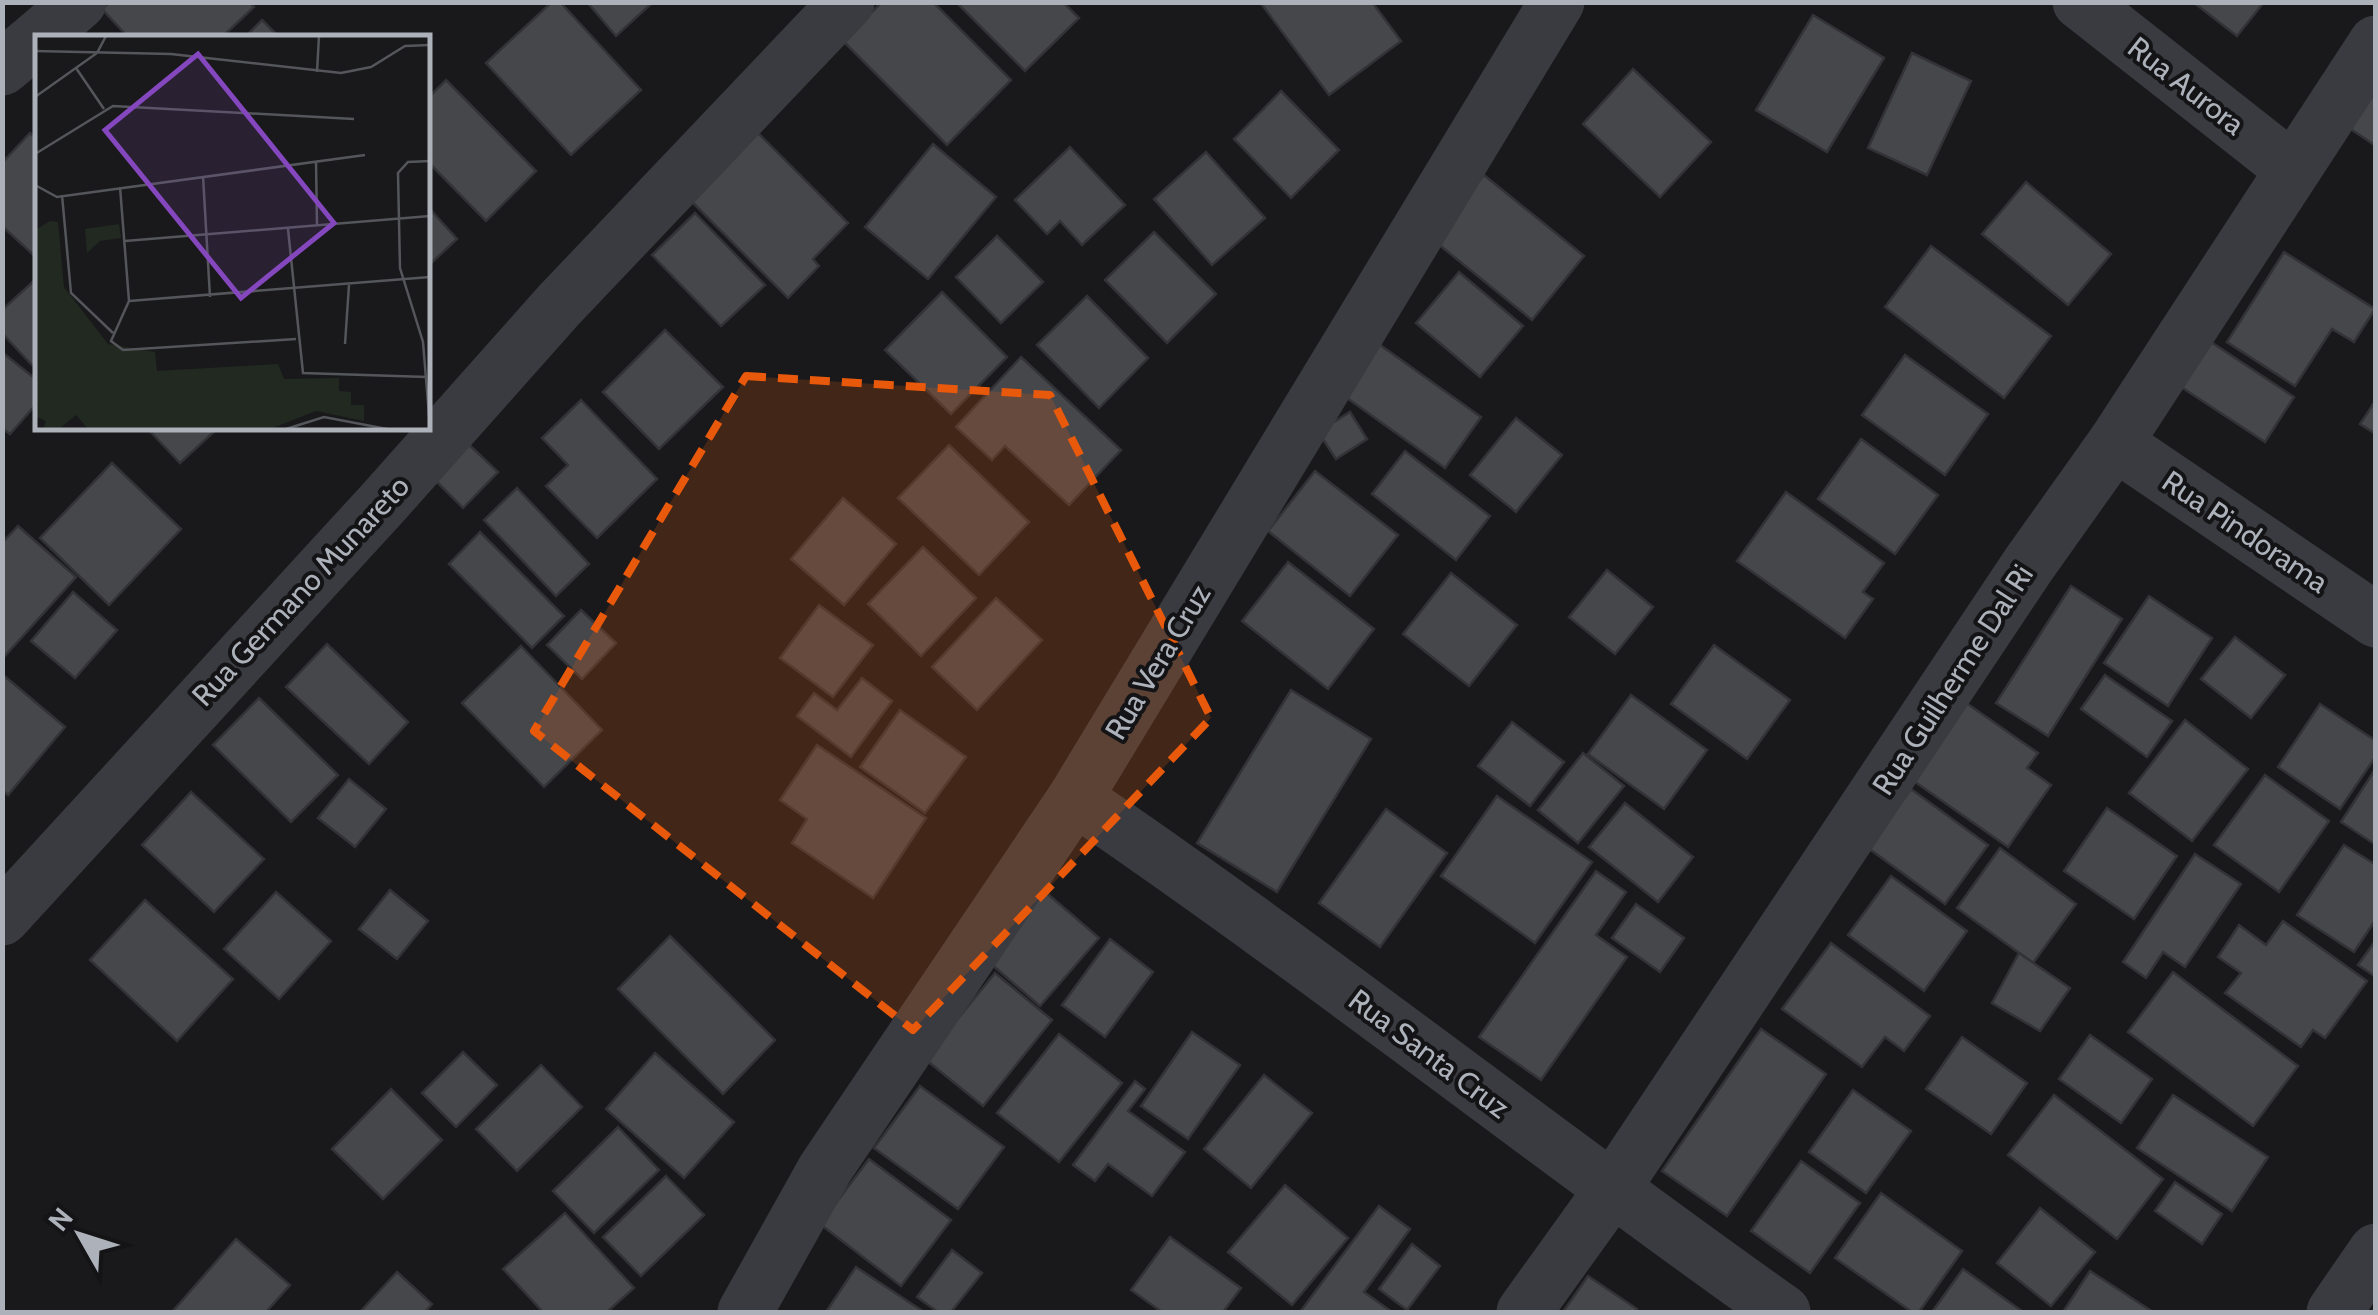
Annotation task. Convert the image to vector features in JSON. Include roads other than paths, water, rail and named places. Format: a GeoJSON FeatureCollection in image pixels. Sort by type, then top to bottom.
{"type":"FeatureCollection","features":[{"type":"Feature","properties":{"kind":"street"},"geometry":{"type":"LineString","coordinates":[[41,35],[79,2]]}},
{"type":"Feature","properties":{"kind":"street","name":"Rua Germano Munareto"},"geometry":{"type":"LineString","coordinates":[[2,918],[559,305],[846,2]]}},
{"type":"Feature","properties":{"kind":"street","name":"Rua Vera Cruz"},"geometry":{"type":"LineString","coordinates":[[745,1312],[825,1169],[1075,798],[1557,2]]}},
{"type":"Feature","properties":{"kind":"street","name":"Rua Aurora"},"geometry":{"type":"LineString","coordinates":[[2080,2],[2292,169]]}},
{"type":"Feature","properties":{"kind":"street"},"geometry":{"type":"LineString","coordinates":[[2,68],[35,40]]}},
{"type":"Feature","properties":{"kind":"street","name":"Rua Guilherme Dal Ri"},"geometry":{"type":"LineString","coordinates":[[1524,1312],[1611,1191],[2029,564],[2115,444],[2376,43]]}},
{"type":"Feature","properties":{"kind":"street","name":"Rua Pindorama"},"geometry":{"type":"LineString","coordinates":[[2115,444],[2376,620]]}},
{"type":"Feature","properties":{"kind":"street","name":"Rua Santa Cruz"},"geometry":{"type":"LineString","coordinates":[[1075,798],[1293,952],[1611,1191],[1783,1312]]}},
{"type":"Feature","properties":{"kind":"street"},"geometry":{"type":"LineString","coordinates":[[2334,1312],[2376,1252]]}}]}
